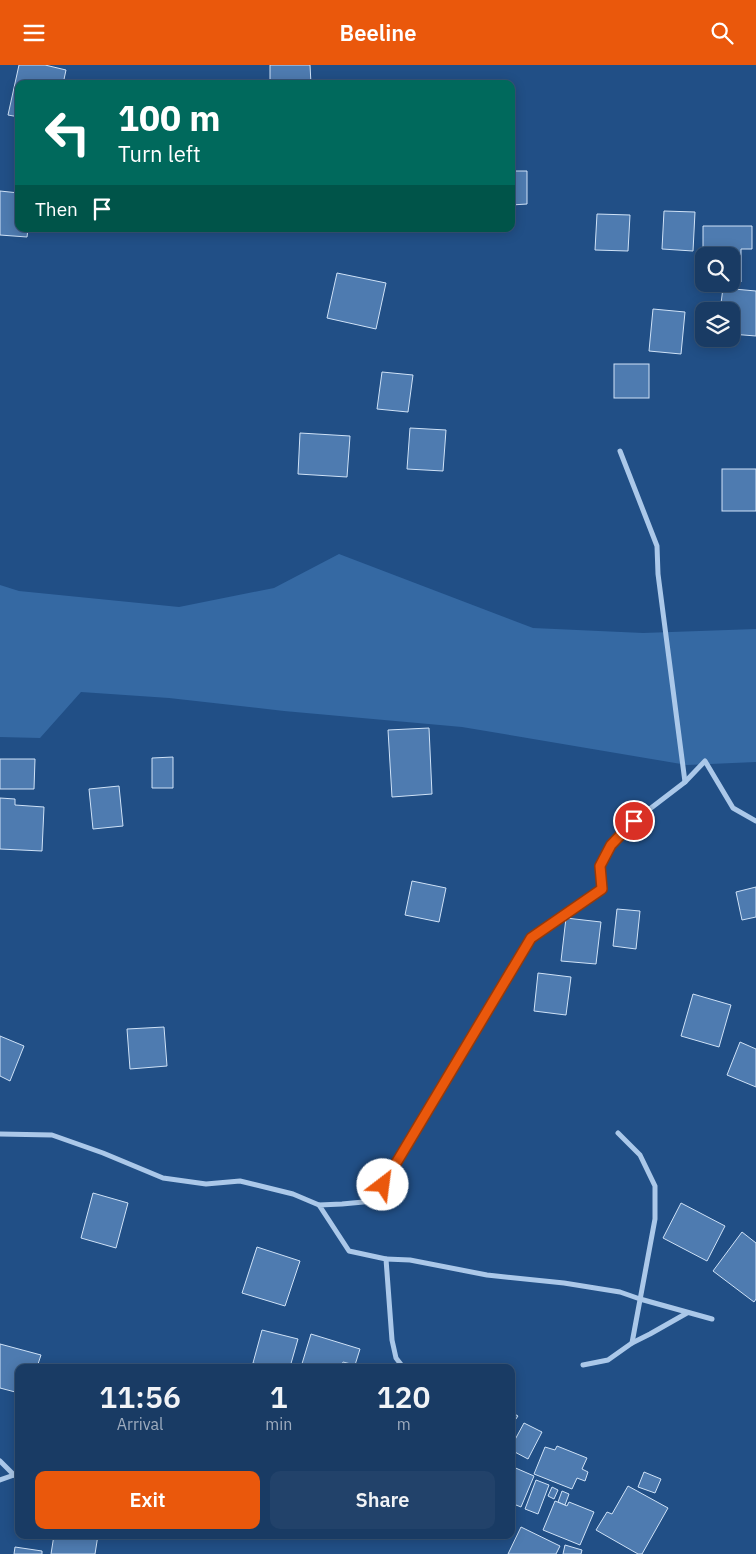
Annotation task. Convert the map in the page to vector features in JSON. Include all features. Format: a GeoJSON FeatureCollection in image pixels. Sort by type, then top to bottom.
{"type":"FeatureCollection","features":[{"type":"Feature","properties":{"kind":"street"},"geometry":{"type":"LineString","coordinates":[[620,451],[657,546],[658,574],[685,782]]}},
{"type":"Feature","properties":{"kind":"street"},"geometry":{"type":"LineString","coordinates":[[0,1134],[52,1135],[103,1153],[163,1178],[206,1184],[240,1181],[292,1194],[318,1205],[374,1201],[531,938],[602,889],[600,866],[611,845],[634,821],[685,782],[705,761],[733,808],[756,821]]}},
{"type":"Feature","properties":{"kind":"street"},"geometry":{"type":"LineString","coordinates":[[618,1133],[640,1155],[655,1186],[655,1219],[632,1343]]}},
{"type":"Feature","properties":{"kind":"street"},"geometry":{"type":"LineString","coordinates":[[318,1205],[349,1251],[386,1259],[410,1260],[487,1275],[564,1283],[620,1292],[712,1319]]}},
{"type":"Feature","properties":{"kind":"street"},"geometry":{"type":"LineString","coordinates":[[386,1259],[392,1340],[396,1358],[400,1364]]}},
{"type":"Feature","properties":{"kind":"street"},"geometry":{"type":"LineString","coordinates":[[583,1365],[608,1360],[632,1343],[687,1313]]}},
{"type":"Feature","properties":{"kind":"street"},"geometry":{"type":"LineString","coordinates":[[0,1461],[15,1474]]}},
{"type":"Feature","properties":{"kind":"street"},"geometry":{"type":"LineString","coordinates":[[0,1480],[15,1475]]}},
{"type":"Feature","properties":{"kind":"shaded area"},"geometry":{"type":"Polygon","coordinates":[[[339,554],[533,628],[643,633],[756,629],[756,762],[687,765],[462,727],[284,711],[169,698],[81,692],[40,738],[0,737],[0,585],[19,591],[179,607],[274,588],[339,554]]]}},
{"type":"Feature","properties":{"kind":"building"},"geometry":{"type":"Polygon","coordinates":[[[19,65],[45,65],[66,70],[64,80],[16,80],[19,65]]]}},
{"type":"Feature","properties":{"kind":"building"},"geometry":{"type":"Polygon","coordinates":[[[270,65],[310,65],[311,80],[270,80],[270,65]]]}},
{"type":"Feature","properties":{"kind":"building"},"geometry":{"type":"Polygon","coordinates":[[[15,83],[15,116],[8,115],[15,83]]]}},
{"type":"Feature","properties":{"kind":"building"},"geometry":{"type":"Polygon","coordinates":[[[515,171],[527,171],[527,204],[515,205],[515,171]]]}},
{"type":"Feature","properties":{"kind":"building"},"geometry":{"type":"Polygon","coordinates":[[[0,191],[15,193],[15,232],[28,232],[27,237],[0,235],[0,191]]]}},
{"type":"Feature","properties":{"kind":"building"},"geometry":{"type":"Polygon","coordinates":[[[664,211],[695,212],[693,251],[662,249],[664,211]]]}},
{"type":"Feature","properties":{"kind":"building"},"geometry":{"type":"Polygon","coordinates":[[[597,214],[630,215],[628,251],[595,250],[597,214]]]}},
{"type":"Feature","properties":{"kind":"building"},"geometry":{"type":"Polygon","coordinates":[[[703,226],[752,226],[752,249],[741,249],[741,282],[740,247],[703,247],[703,226]]]}},
{"type":"Feature","properties":{"kind":"building"},"geometry":{"type":"Polygon","coordinates":[[[337,273],[386,283],[376,329],[327,318],[337,273]]]}},
{"type":"Feature","properties":{"kind":"building"},"geometry":{"type":"Polygon","coordinates":[[[740,290],[756,291],[756,336],[740,335],[740,302],[721,302],[722,292],[740,292],[740,290]]]}},
{"type":"Feature","properties":{"kind":"building"},"geometry":{"type":"Polygon","coordinates":[[[653,309],[685,312],[681,354],[649,351],[653,309]]]}},
{"type":"Feature","properties":{"kind":"building"},"geometry":{"type":"Polygon","coordinates":[[[614,364],[649,364],[649,398],[614,398],[614,364]]]}},
{"type":"Feature","properties":{"kind":"building"},"geometry":{"type":"Polygon","coordinates":[[[382,372],[413,375],[408,412],[377,409],[382,372]]]}},
{"type":"Feature","properties":{"kind":"building"},"geometry":{"type":"Polygon","coordinates":[[[410,428],[446,430],[443,471],[407,469],[410,428]]]}},
{"type":"Feature","properties":{"kind":"building"},"geometry":{"type":"Polygon","coordinates":[[[300,433],[350,436],[347,477],[298,474],[300,433]]]}},
{"type":"Feature","properties":{"kind":"building"},"geometry":{"type":"Polygon","coordinates":[[[722,469],[756,469],[756,511],[722,511],[722,469]]]}},
{"type":"Feature","properties":{"kind":"building"},"geometry":{"type":"Polygon","coordinates":[[[429,728],[432,794],[392,797],[388,730],[429,728]]]}},
{"type":"Feature","properties":{"kind":"building"},"geometry":{"type":"Polygon","coordinates":[[[173,757],[173,788],[152,788],[152,758],[173,757]]]}},
{"type":"Feature","properties":{"kind":"building"},"geometry":{"type":"Polygon","coordinates":[[[0,759],[35,759],[34,789],[0,789],[0,759]]]}},
{"type":"Feature","properties":{"kind":"building"},"geometry":{"type":"Polygon","coordinates":[[[119,786],[123,826],[93,829],[89,789],[119,786]]]}},
{"type":"Feature","properties":{"kind":"building"},"geometry":{"type":"Polygon","coordinates":[[[0,798],[15,799],[15,805],[44,807],[42,851],[0,849],[0,798]]]}},
{"type":"Feature","properties":{"kind":"building"},"geometry":{"type":"Polygon","coordinates":[[[412,881],[446,888],[439,922],[405,915],[412,881]]]}},
{"type":"Feature","properties":{"kind":"building"},"geometry":{"type":"Polygon","coordinates":[[[756,887],[756,917],[742,920],[736,892],[756,887]]]}},
{"type":"Feature","properties":{"kind":"building"},"geometry":{"type":"Polygon","coordinates":[[[617,909],[640,911],[636,949],[613,946],[617,909]]]}},
{"type":"Feature","properties":{"kind":"building"},"geometry":{"type":"Polygon","coordinates":[[[566,918],[601,922],[596,964],[561,961],[566,918]]]}},
{"type":"Feature","properties":{"kind":"building"},"geometry":{"type":"Polygon","coordinates":[[[538,973],[571,977],[566,1015],[534,1011],[538,973]]]}},
{"type":"Feature","properties":{"kind":"building"},"geometry":{"type":"Polygon","coordinates":[[[693,994],[731,1005],[719,1047],[681,1036],[693,994]]]}},
{"type":"Feature","properties":{"kind":"building"},"geometry":{"type":"Polygon","coordinates":[[[164,1027],[167,1066],[130,1069],[127,1029],[164,1027]]]}},
{"type":"Feature","properties":{"kind":"building"},"geometry":{"type":"Polygon","coordinates":[[[0,1036],[24,1046],[10,1081],[0,1076],[0,1036]]]}},
{"type":"Feature","properties":{"kind":"building"},"geometry":{"type":"Polygon","coordinates":[[[740,1042],[756,1049],[756,1087],[727,1075],[740,1042]]]}},
{"type":"Feature","properties":{"kind":"building"},"geometry":{"type":"Polygon","coordinates":[[[93,1193],[128,1203],[116,1248],[81,1238],[93,1193]]]}},
{"type":"Feature","properties":{"kind":"building"},"geometry":{"type":"Polygon","coordinates":[[[681,1203],[725,1226],[707,1261],[663,1238],[681,1203]]]}},
{"type":"Feature","properties":{"kind":"building"},"geometry":{"type":"Polygon","coordinates":[[[742,1232],[756,1243],[756,1299],[754,1302],[713,1271],[742,1232]]]}},
{"type":"Feature","properties":{"kind":"building"},"geometry":{"type":"Polygon","coordinates":[[[257,1247],[300,1261],[285,1306],[242,1293],[257,1247]]]}},
{"type":"Feature","properties":{"kind":"building"},"geometry":{"type":"Polygon","coordinates":[[[262,1330],[298,1339],[291,1364],[253,1363],[262,1330]]]}},
{"type":"Feature","properties":{"kind":"building"},"geometry":{"type":"Polygon","coordinates":[[[311,1334],[360,1349],[355,1364],[343,1362],[342,1364],[302,1364],[311,1334]]]}},
{"type":"Feature","properties":{"kind":"building"},"geometry":{"type":"Polygon","coordinates":[[[0,1344],[41,1355],[38,1364],[15,1364],[15,1392],[0,1388],[0,1344]]]}},
{"type":"Feature","properties":{"kind":"building"},"geometry":{"type":"Polygon","coordinates":[[[524,1423],[542,1432],[528,1459],[515,1452],[515,1440],[524,1423]]]}},
{"type":"Feature","properties":{"kind":"building"},"geometry":{"type":"Polygon","coordinates":[[[557,1446],[587,1458],[582,1469],[588,1472],[585,1481],[577,1478],[572,1489],[534,1474],[545,1447],[555,1450],[557,1446]]]}},
{"type":"Feature","properties":{"kind":"building"},"geometry":{"type":"Polygon","coordinates":[[[515,1468],[534,1476],[521,1507],[515,1505],[515,1468]]]}},
{"type":"Feature","properties":{"kind":"building"},"geometry":{"type":"Polygon","coordinates":[[[644,1472],[661,1479],[655,1493],[638,1487],[644,1472]]]}},
{"type":"Feature","properties":{"kind":"building"},"geometry":{"type":"Polygon","coordinates":[[[536,1480],[549,1485],[538,1514],[525,1509],[536,1480]]]}},
{"type":"Feature","properties":{"kind":"building"},"geometry":{"type":"Polygon","coordinates":[[[628,1486],[668,1508],[642,1554],[638,1554],[596,1530],[607,1512],[612,1514],[628,1486]]]}},
{"type":"Feature","properties":{"kind":"building"},"geometry":{"type":"Polygon","coordinates":[[[552,1487],[558,1490],[554,1499],[548,1496],[552,1487]]]}},
{"type":"Feature","properties":{"kind":"building"},"geometry":{"type":"Polygon","coordinates":[[[562,1491],[569,1494],[565,1505],[558,1502],[562,1491]]]}},
{"type":"Feature","properties":{"kind":"building"},"geometry":{"type":"Polygon","coordinates":[[[555,1501],[567,1506],[569,1502],[594,1512],[580,1545],[543,1530],[555,1501]]]}},
{"type":"Feature","properties":{"kind":"building"},"geometry":{"type":"Polygon","coordinates":[[[521,1527],[560,1546],[556,1554],[508,1554],[521,1527]]]}},
{"type":"Feature","properties":{"kind":"building"},"geometry":{"type":"Polygon","coordinates":[[[53,1539],[97,1539],[95,1554],[51,1554],[53,1539]]]}},
{"type":"Feature","properties":{"kind":"building"},"geometry":{"type":"Polygon","coordinates":[[[565,1545],[582,1550],[581,1554],[563,1554],[565,1545]]]}},
{"type":"Feature","properties":{"kind":"building"},"geometry":{"type":"Polygon","coordinates":[[[15,1547],[42,1551],[42,1554],[14,1554],[15,1547]]]}},
{"type":"Feature","properties":{"kind":"route"},"geometry":{"type":"LineString","coordinates":[[383,1185],[531,938],[602,889],[600,866],[611,845],[634,821]]}}]}
